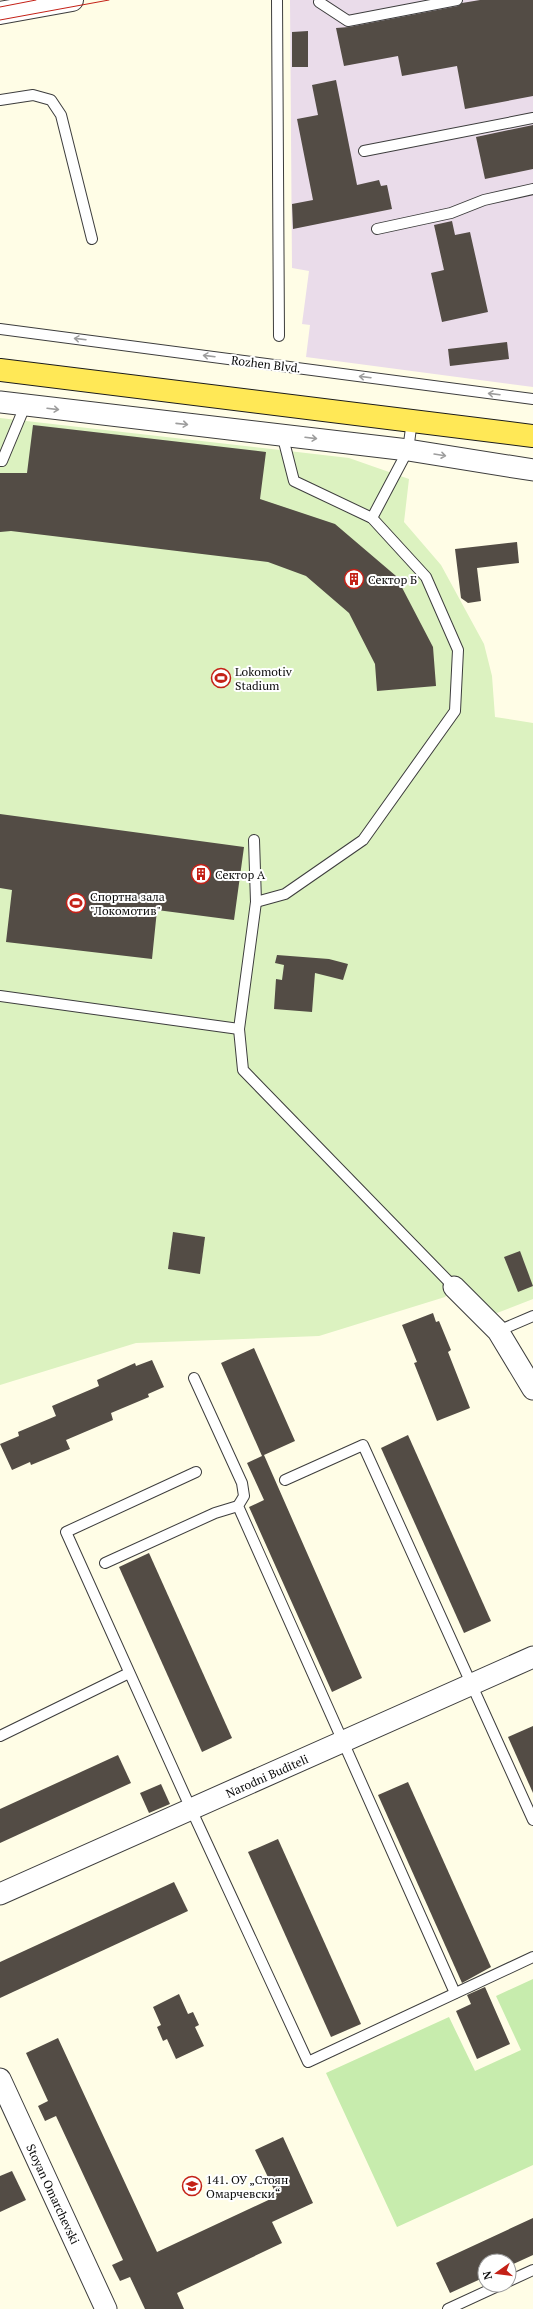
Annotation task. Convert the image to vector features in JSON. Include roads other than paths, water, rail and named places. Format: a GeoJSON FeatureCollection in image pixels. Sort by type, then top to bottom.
{"type":"FeatureCollection","features":[{"type":"Feature","properties":{"kind":"main road"},"geometry":{"type":"LineString","coordinates":[[0,370],[533,436]]}},
{"type":"Feature","properties":{"kind":"street"},"geometry":{"type":"LineString","coordinates":[[0,13],[72,0]]}},
{"type":"Feature","properties":{"kind":"street"},"geometry":{"type":"LineString","coordinates":[[0,402],[408,450],[533,470]]}},
{"type":"Feature","properties":{"kind":"street"},"geometry":{"type":"LineString","coordinates":[[454,1287],[498,1331],[533,1389]]}},
{"type":"Feature","properties":{"kind":"street","name":"Narodni Buditeli"},"geometry":{"type":"LineString","coordinates":[[0,1894],[533,1657]]}},
{"type":"Feature","properties":{"kind":"street","name":"Stoyan Omarchevski"},"geometry":{"type":"LineString","coordinates":[[0,2079],[106,2309]]}},
{"type":"Feature","properties":{"kind":"lane"},"geometry":{"type":"LineString","coordinates":[[277,0],[279,336]]}},
{"type":"Feature","properties":{"kind":"lane"},"geometry":{"type":"LineString","coordinates":[[319,2],[348,21],[457,0]]}},
{"type":"Feature","properties":{"kind":"lane"},"geometry":{"type":"LineString","coordinates":[[0,100],[33,95],[51,100],[61,115],[92,239]]}},
{"type":"Feature","properties":{"kind":"lane"},"geometry":{"type":"LineString","coordinates":[[364,151],[533,118]]}},
{"type":"Feature","properties":{"kind":"lane"},"geometry":{"type":"LineString","coordinates":[[377,229],[452,213],[484,200],[533,189]]}},
{"type":"Feature","properties":{"kind":"lane","name":"Rozhen Blvd."},"geometry":{"type":"LineString","coordinates":[[0,329],[533,399]]}},
{"type":"Feature","properties":{"kind":"lane"},"geometry":{"type":"LineString","coordinates":[[0,461],[2,461],[25,406]]}},
{"type":"Feature","properties":{"kind":"lane"},"geometry":{"type":"LineString","coordinates":[[372,518],[408,450],[412,421]]}},
{"type":"Feature","properties":{"kind":"lane"},"geometry":{"type":"LineString","coordinates":[[256,902],[285,894],[363,840],[455,711],[458,650],[426,577],[372,518],[294,481],[282,434]]}},
{"type":"Feature","properties":{"kind":"lane"},"geometry":{"type":"LineString","coordinates":[[254,840],[256,902],[240,1029],[243,1070],[454,1287]]}},
{"type":"Feature","properties":{"kind":"lane"},"geometry":{"type":"LineString","coordinates":[[0,996],[240,1029]]}},
{"type":"Feature","properties":{"kind":"lane"},"geometry":{"type":"LineString","coordinates":[[498,1331],[533,1316]]}},
{"type":"Feature","properties":{"kind":"lane"},"geometry":{"type":"LineString","coordinates":[[105,1563],[215,1513],[238,1506],[244,1496],[242,1483],[194,1378]]}},
{"type":"Feature","properties":{"kind":"lane"},"geometry":{"type":"LineString","coordinates":[[285,1480],[363,1445],[533,1820]]}},
{"type":"Feature","properties":{"kind":"lane"},"geometry":{"type":"LineString","coordinates":[[196,1472],[66,1532],[191,1809],[308,2062],[533,1957]]}},
{"type":"Feature","properties":{"kind":"lane"},"geometry":{"type":"LineString","coordinates":[[238,1506],[455,1993]]}},
{"type":"Feature","properties":{"kind":"lane"},"geometry":{"type":"LineString","coordinates":[[0,1736],[129,1673]]}},
{"type":"Feature","properties":{"kind":"lane"},"geometry":{"type":"LineString","coordinates":[[517,2277],[533,2270]]}},
{"type":"Feature","properties":{"kind":"lane"},"geometry":{"type":"LineString","coordinates":[[448,2309],[483,2293]]}},
{"type":"Feature","properties":{"kind":"tram line"},"geometry":{"type":"LineString","coordinates":[[0,7],[36,0]]}},
{"type":"Feature","properties":{"kind":"tram line"},"geometry":{"type":"LineString","coordinates":[[0,20],[109,0]]}},
{"type":"Feature","properties":{"kind":"place","name":"Сектор Б"},"geometry":{"type":"Point","coordinates":[354,579]}},
{"type":"Feature","properties":{"kind":"place","name":"Lokomotiv Stadium"},"geometry":{"type":"Point","coordinates":[221,678]}},
{"type":"Feature","properties":{"kind":"place","name":"Сектор А"},"geometry":{"type":"Point","coordinates":[201,874]}},
{"type":"Feature","properties":{"kind":"place","name":"Спортна зала \"Локомотив\""},"geometry":{"type":"Point","coordinates":[76,903]}},
{"type":"Feature","properties":{"kind":"place","name":"141. ОУ „Стоян Омарчевски“"},"geometry":{"type":"Point","coordinates":[192,2186]}}]}
